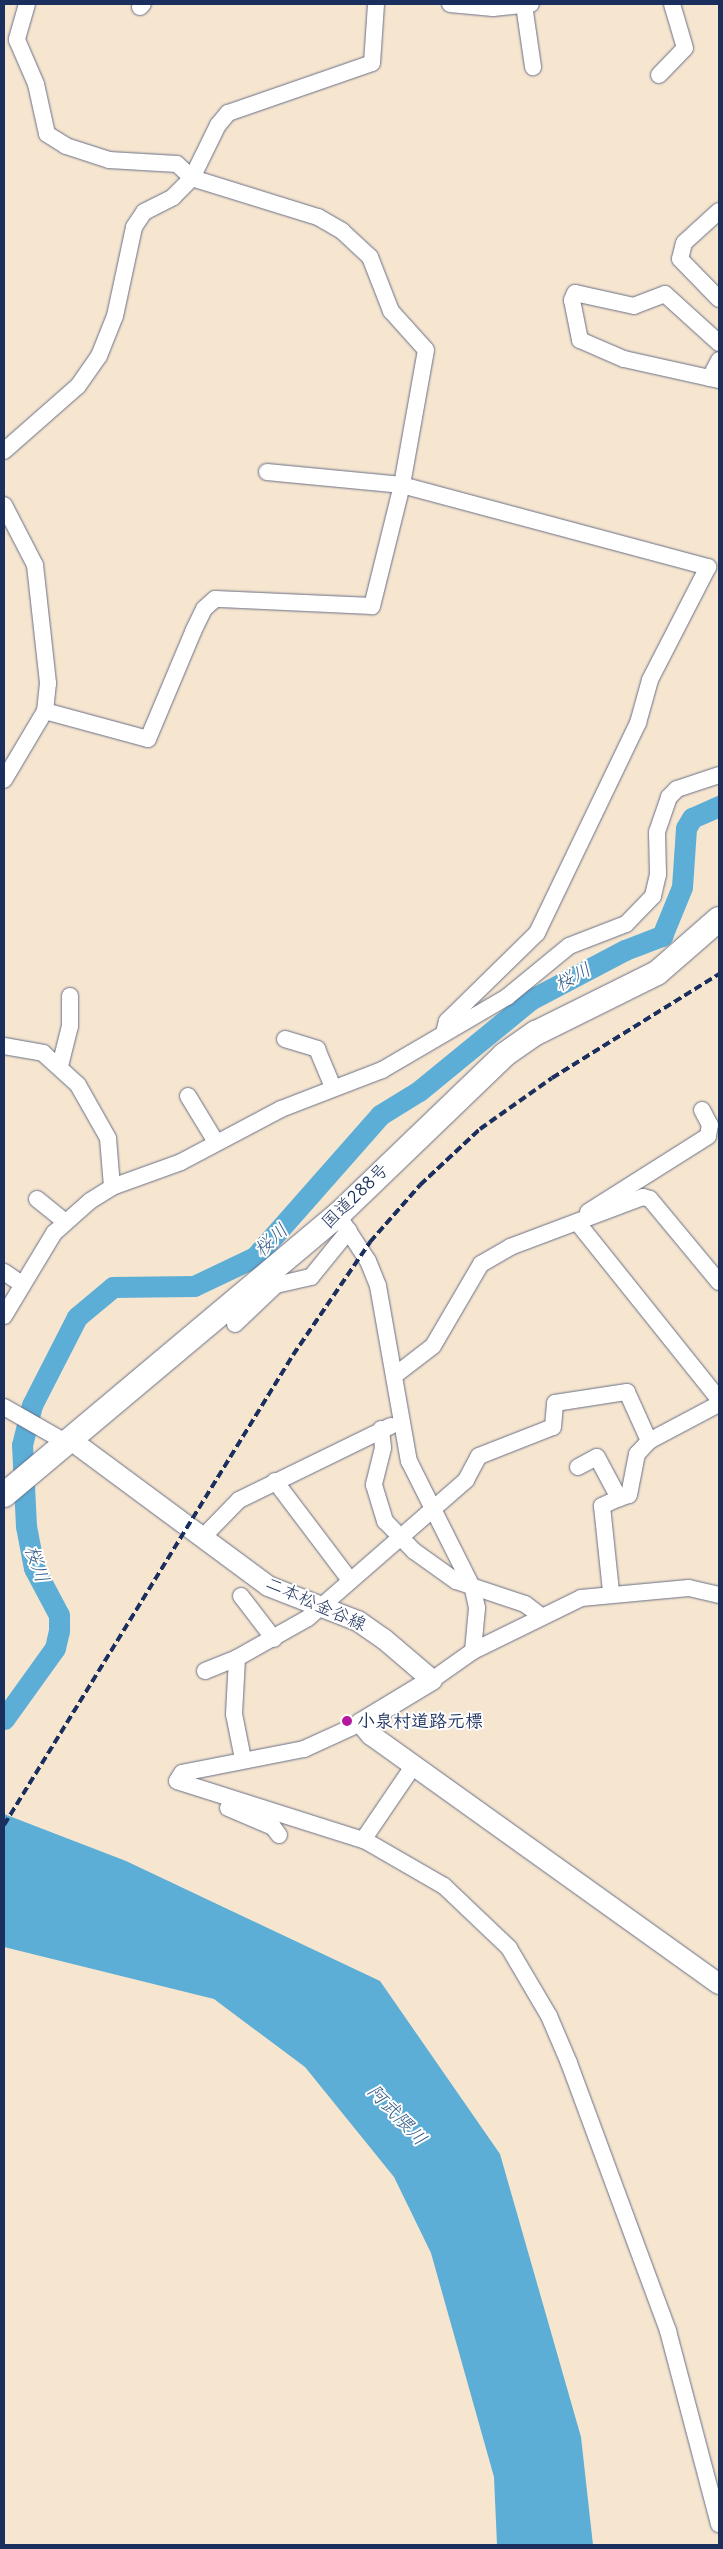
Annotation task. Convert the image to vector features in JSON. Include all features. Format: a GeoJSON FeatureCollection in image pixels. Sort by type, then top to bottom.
{"type":"FeatureCollection","features":[{"type":"Feature","properties":{"kind":"highway","name":"国道288号"},"geometry":{"type":"LineString","coordinates":[[4,1495],[344,1222],[504,1056],[536,1033],[657,973],[719,919]]}},
{"type":"Feature","properties":{"kind":"main road","name":"二本松金谷線"},"geometry":{"type":"LineString","coordinates":[[71,1440],[268,1586],[322,1606],[372,1629],[432,1680]]}},
{"type":"Feature","properties":{"kind":"main road"},"geometry":{"type":"LineString","coordinates":[[432,1680],[362,1723],[414,1765],[719,1984]]}},
{"type":"Feature","properties":{"kind":"street"},"geometry":{"type":"LineString","coordinates":[[27,4],[17,40],[36,84],[47,134],[66,146],[109,160],[177,164],[192,178],[318,217],[370,257],[391,311],[426,350],[402,486],[372,606],[215,599],[204,609],[148,739],[46,711]]}},
{"type":"Feature","properties":{"kind":"street"},"geometry":{"type":"LineString","coordinates":[[4,451],[78,386],[99,356],[115,316],[134,227],[144,212],[173,197],[192,178],[218,125],[228,113],[372,63],[376,4]]}},
{"type":"Feature","properties":{"kind":"street"},"geometry":{"type":"LineString","coordinates":[[450,4],[528,4],[533,67]]}},
{"type":"Feature","properties":{"kind":"street"},"geometry":{"type":"LineString","coordinates":[[659,75],[685,48],[672,4]]}},
{"type":"Feature","properties":{"kind":"street"},"geometry":{"type":"LineString","coordinates":[[719,211],[684,243],[680,259],[719,299]]}},
{"type":"Feature","properties":{"kind":"street"},"geometry":{"type":"LineString","coordinates":[[719,343],[665,294],[634,306],[575,293],[572,300],[580,340],[624,360],[715,379],[719,360]]}},
{"type":"Feature","properties":{"kind":"street"},"geometry":{"type":"LineString","coordinates":[[267,472],[402,486],[708,567],[650,680],[638,723],[537,933],[447,1021],[444,1033]]}},
{"type":"Feature","properties":{"kind":"street"},"geometry":{"type":"LineString","coordinates":[[4,505],[35,565],[47,657],[46,711],[4,780]]}},
{"type":"Feature","properties":{"kind":"street"},"geometry":{"type":"LineString","coordinates":[[4,1316],[22,1284],[64,1222],[112,1187],[181,1162],[216,1142],[333,1087],[382,1070],[507,996],[570,946],[602,936],[637,916],[656,884],[657,832],[669,798],[677,788],[719,775]]}},
{"type":"Feature","properties":{"kind":"street"},"geometry":{"type":"LineString","coordinates":[[60,1066],[70,1026],[70,996]]}},
{"type":"Feature","properties":{"kind":"street"},"geometry":{"type":"LineString","coordinates":[[285,1040],[317,1049],[333,1087]]}},
{"type":"Feature","properties":{"kind":"street"},"geometry":{"type":"LineString","coordinates":[[4,1046],[43,1053],[60,1066],[93,1105],[108,1138],[112,1187]]}},
{"type":"Feature","properties":{"kind":"street"},"geometry":{"type":"LineString","coordinates":[[188,1096],[216,1142]]}},
{"type":"Feature","properties":{"kind":"street"},"geometry":{"type":"LineString","coordinates":[[582,1220],[588,1210],[636,1178],[708,1136],[710,1125],[702,1110]]}},
{"type":"Feature","properties":{"kind":"street"},"geometry":{"type":"LineString","coordinates":[[394,1376],[433,1346],[481,1264],[510,1247],[648,1197],[719,1282]]}},
{"type":"Feature","properties":{"kind":"street"},"geometry":{"type":"LineString","coordinates":[[37,1198],[64,1222]]}},
{"type":"Feature","properties":{"kind":"street"},"geometry":{"type":"LineString","coordinates":[[582,1220],[719,1400]]}},
{"type":"Feature","properties":{"kind":"street"},"geometry":{"type":"LineString","coordinates":[[235,1324],[276,1285],[311,1277],[344,1222]]}},
{"type":"Feature","properties":{"kind":"street"},"geometry":{"type":"LineString","coordinates":[[344,1222],[378,1286],[409,1460],[473,1589],[477,1608],[473,1651]]}},
{"type":"Feature","properties":{"kind":"street"},"geometry":{"type":"LineString","coordinates":[[4,1272],[22,1284]]}},
{"type":"Feature","properties":{"kind":"street"},"geometry":{"type":"LineString","coordinates":[[205,1671],[237,1658],[274,1639],[322,1606],[350,1580],[402,1539],[466,1480],[478,1456],[553,1427],[555,1402],[627,1392],[650,1441]]}},
{"type":"Feature","properties":{"kind":"street"},"geometry":{"type":"LineString","coordinates":[[611,1592],[602,1506],[629,1495],[638,1454],[650,1441],[719,1404]]}},
{"type":"Feature","properties":{"kind":"street"},"geometry":{"type":"LineString","coordinates":[[4,1407],[60,1439],[71,1440]]}},
{"type":"Feature","properties":{"kind":"street"},"geometry":{"type":"LineString","coordinates":[[204,1537],[239,1500],[381,1429],[402,1423]]}},
{"type":"Feature","properties":{"kind":"street"},"geometry":{"type":"LineString","coordinates":[[381,1429],[375,1501],[385,1521],[402,1539],[473,1589],[525,1604],[542,1617]]}},
{"type":"Feature","properties":{"kind":"street"},"geometry":{"type":"LineString","coordinates":[[578,1466],[597,1457],[619,1498]]}},
{"type":"Feature","properties":{"kind":"street"},"geometry":{"type":"LineString","coordinates":[[275,1481],[350,1580]]}},
{"type":"Feature","properties":{"kind":"street"},"geometry":{"type":"LineString","coordinates":[[432,1680],[473,1651],[581,1598],[611,1592],[690,1588],[719,1595]]}},
{"type":"Feature","properties":{"kind":"street"},"geometry":{"type":"LineString","coordinates":[[241,1596],[274,1639]]}},
{"type":"Feature","properties":{"kind":"street"},"geometry":{"type":"LineString","coordinates":[[237,1658],[234,1714],[244,1759]]}},
{"type":"Feature","properties":{"kind":"street"},"geometry":{"type":"LineString","coordinates":[[183,1784],[182,1773],[244,1759],[304,1749],[362,1723]]}},
{"type":"Feature","properties":{"kind":"street"},"geometry":{"type":"LineString","coordinates":[[363,1840],[414,1765]]}},
{"type":"Feature","properties":{"kind":"street"},"geometry":{"type":"LineString","coordinates":[[183,1784],[273,1827],[279,1835]]}},
{"type":"Feature","properties":{"kind":"street"},"geometry":{"type":"LineString","coordinates":[[183,1784],[363,1840],[444,1886],[479,1914],[509,1948],[548,2016],[668,2331],[719,2524]]}},
{"type":"Feature","properties":{"kind":"water","name":"阿武隈川"},"geometry":{"type":"Polygon","coordinates":[[[4,1814],[126,1861],[380,1981],[500,2154],[581,2437],[593,2545],[497,2545],[494,2477],[431,2253],[394,2177],[305,2067],[214,1999],[4,1947],[4,1814]]]}},
{"type":"Feature","properties":{"kind":"waterway","name":"桜川"},"geometry":{"type":"LineString","coordinates":[[4,1719],[55,1648],[59,1631],[59,1615],[34,1568],[26,1526],[22,1445],[32,1405],[77,1317],[113,1287],[194,1286],[255,1257],[380,1115],[419,1091],[530,1000],[625,950],[662,936],[682,887],[686,828],[692,818],[719,806]]}},
{"type":"Feature","properties":{"kind":"railway"},"geometry":{"type":"LineString","coordinates":[[4,1825],[293,1355],[370,1242],[420,1185],[480,1129],[552,1078],[719,974]]}},
{"type":"Feature","properties":{"kind":"place","name":"小泉村道路元標"},"geometry":{"type":"Point","coordinates":[347,1721]}}]}
